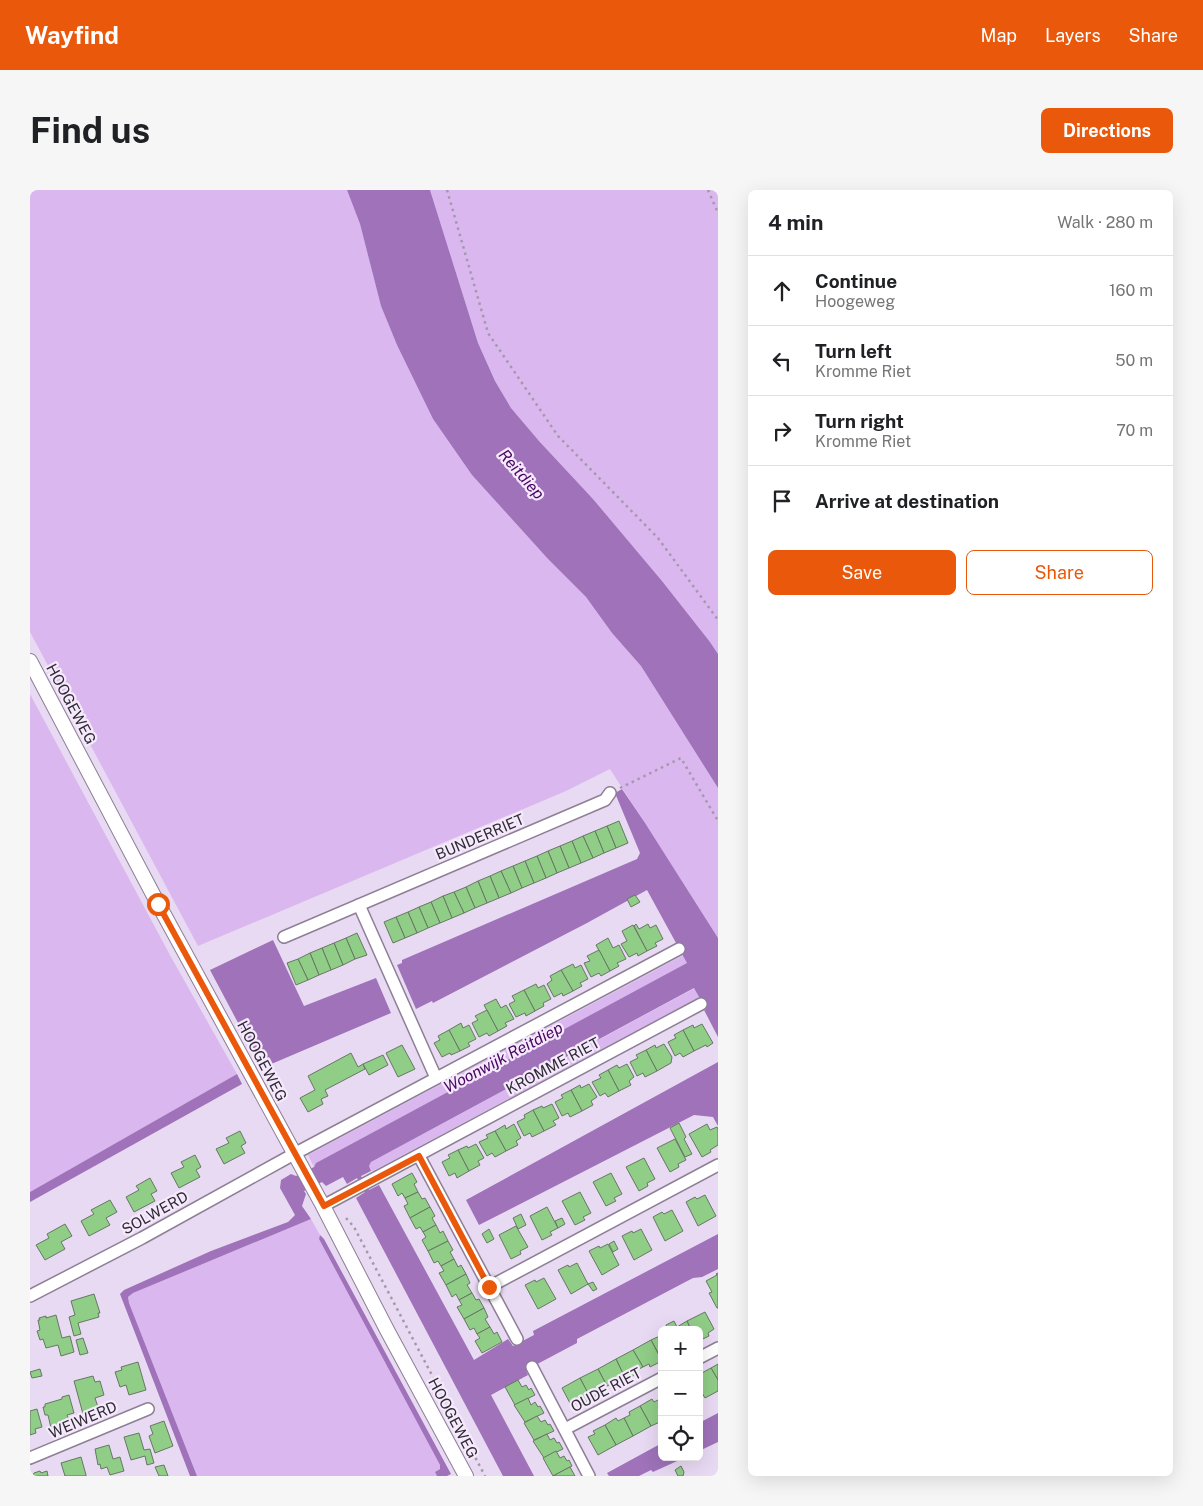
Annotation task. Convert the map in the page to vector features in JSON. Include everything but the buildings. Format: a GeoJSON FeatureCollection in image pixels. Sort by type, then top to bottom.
{"type":"FeatureCollection","features":[{"type":"Feature","properties":{"kind":"street","name":"HOOGEWEG"},"geometry":{"type":"LineString","coordinates":[[30,661],[156,900],[302,1167],[466,1476]]}},
{"type":"Feature","properties":{"kind":"street","name":"BUNDERRIET"},"geometry":{"type":"LineString","coordinates":[[284,937],[605,800],[610,793]]}},
{"type":"Feature","properties":{"kind":"street"},"geometry":{"type":"LineString","coordinates":[[359,904],[436,1078]]}},
{"type":"Feature","properties":{"kind":"street"},"geometry":{"type":"LineString","coordinates":[[294,1154],[679,949]]}},
{"type":"Feature","properties":{"kind":"street","name":"KROMME RIET"},"geometry":{"type":"LineString","coordinates":[[320,1201],[344,1194],[419,1156],[700,1004]]}},
{"type":"Feature","properties":{"kind":"street","name":"SOLWERD"},"geometry":{"type":"LineString","coordinates":[[30,1296],[142,1238],[294,1154]]}},
{"type":"Feature","properties":{"kind":"street"},"geometry":{"type":"LineString","coordinates":[[419,1156],[517,1339]]}},
{"type":"Feature","properties":{"kind":"street"},"geometry":{"type":"LineString","coordinates":[[489,1287],[718,1165]]}},
{"type":"Feature","properties":{"kind":"street"},"geometry":{"type":"LineString","coordinates":[[703,1356],[718,1348]]}},
{"type":"Feature","properties":{"kind":"street","name":"OUDE RIET"},"geometry":{"type":"LineString","coordinates":[[532,1367],[589,1476]]}},
{"type":"Feature","properties":{"kind":"street","name":"OUDE RIET"},"geometry":{"type":"LineString","coordinates":[[565,1429],[658,1380]]}},
{"type":"Feature","properties":{"kind":"street","name":"WEIWERD"},"geometry":{"type":"LineString","coordinates":[[30,1458],[148,1409]]}},
{"type":"Feature","properties":{"kind":"path"},"geometry":{"type":"LineString","coordinates":[[447,190],[488,333],[558,436],[658,538],[718,620]]}},
{"type":"Feature","properties":{"kind":"path"},"geometry":{"type":"LineString","coordinates":[[708,190],[718,213]]}},
{"type":"Feature","properties":{"kind":"path"},"geometry":{"type":"LineString","coordinates":[[626,785],[681,758],[718,821]]}},
{"type":"Feature","properties":{"kind":"path"},"geometry":{"type":"LineString","coordinates":[[343,1216],[354,1227],[485,1476]]}},
{"type":"Feature","properties":{"kind":"shaded area"},"geometry":{"type":"Polygon","coordinates":[[[30,190],[347,190],[360,224],[381,306],[397,345],[433,419],[472,475],[548,559],[586,597],[612,633],[641,666],[718,788],[718,938],[610,769],[566,791],[198,946],[30,632],[30,190]]]}},
{"type":"Feature","properties":{"kind":"shaded area"},"geometry":{"type":"Polygon","coordinates":[[[430,190],[718,190],[718,654],[662,581],[593,499],[511,408],[495,381],[478,343],[430,190]]]}},
{"type":"Feature","properties":{"kind":"shaded area"},"geometry":{"type":"Polygon","coordinates":[[[30,694],[171,957],[237,1074],[30,1192],[30,694]]]}},
{"type":"Feature","properties":{"kind":"shaded area"},"geometry":{"type":"Polygon","coordinates":[[[684,955],[688,963],[316,1163],[314,1167],[308,1155],[684,955]]]}},
{"type":"Feature","properties":{"kind":"shaded area"},"geometry":{"type":"Polygon","coordinates":[[[695,988],[700,997],[371,1171],[369,1166],[371,1162],[695,988]]]}},
{"type":"Feature","properties":{"kind":"shaded area"},"geometry":{"type":"Polygon","coordinates":[[[311,1219],[320,1235],[319,1239],[440,1465],[440,1469],[435,1472],[437,1476],[197,1476],[128,1297],[133,1293],[311,1219]]]}},
{"type":"Feature","properties":{"kind":"water","name":"Reitdiep"},"geometry":{"type":"Polygon","coordinates":[[[347,190],[430,190],[478,343],[495,381],[511,408],[593,499],[662,581],[718,654],[718,788],[641,666],[612,633],[586,597],[548,559],[472,475],[433,419],[397,345],[381,306],[360,224],[347,190]]]}},
{"type":"Feature","properties":{"kind":"water"},"geometry":{"type":"Polygon","coordinates":[[[622,789],[718,938],[718,1037],[704,1010],[706,1009],[694,988],[371,1162],[369,1166],[371,1171],[361,1176],[369,1190],[379,1185],[474,1360],[508,1339],[513,1346],[534,1335],[533,1331],[718,1234],[718,1269],[702,1277],[693,1278],[577,1339],[577,1343],[526,1370],[528,1375],[491,1395],[534,1476],[503,1476],[356,1198],[365,1192],[357,1178],[347,1184],[343,1177],[326,1186],[322,1182],[304,1191],[306,1194],[302,1206],[311,1219],[133,1293],[128,1297],[197,1476],[190,1476],[120,1294],[124,1290],[211,1251],[288,1222],[295,1215],[280,1188],[281,1180],[291,1174],[296,1176],[314,1167],[316,1163],[687,963],[647,890],[433,1003],[432,1001],[416,1009],[397,965],[402,963],[402,960],[637,859],[640,853],[615,793],[622,789]]]}},
{"type":"Feature","properties":{"kind":"water"},"geometry":{"type":"Polygon","coordinates":[[[273,940],[304,1006],[376,978],[391,1013],[262,1068],[210,970],[273,940]]]}},
{"type":"Feature","properties":{"kind":"water"},"geometry":{"type":"Polygon","coordinates":[[[718,1062],[718,1126],[713,1117],[694,1115],[479,1225],[466,1200],[718,1062]]]}},
{"type":"Feature","properties":{"kind":"water"},"geometry":{"type":"Polygon","coordinates":[[[237,1074],[242,1084],[30,1202],[30,1192],[237,1074]]]}},
{"type":"Feature","properties":{"kind":"water"},"geometry":{"type":"Polygon","coordinates":[[[320,1235],[324,1239],[451,1474],[437,1476],[435,1472],[440,1469],[440,1465],[319,1239],[320,1235]]]}},
{"type":"Feature","properties":{"kind":"water"},"geometry":{"type":"Polygon","coordinates":[[[718,1413],[718,1442],[703,1449],[703,1421],[718,1413]]]}},
{"type":"Feature","properties":{"kind":"water"},"geometry":{"type":"Polygon","coordinates":[[[658,1445],[658,1461],[677,1461],[639,1476],[609,1476],[607,1473],[658,1445]]]}},
{"type":"Feature","properties":{"kind":"route"},"geometry":{"type":"LineString","coordinates":[[158,904],[324,1206],[419,1156],[489,1287]]}},
{"type":"Feature","properties":{"kind":"water label","name":"Woonwijk Reitdiep"},"geometry":{"type":"Point","coordinates":[503,1057]}}]}
